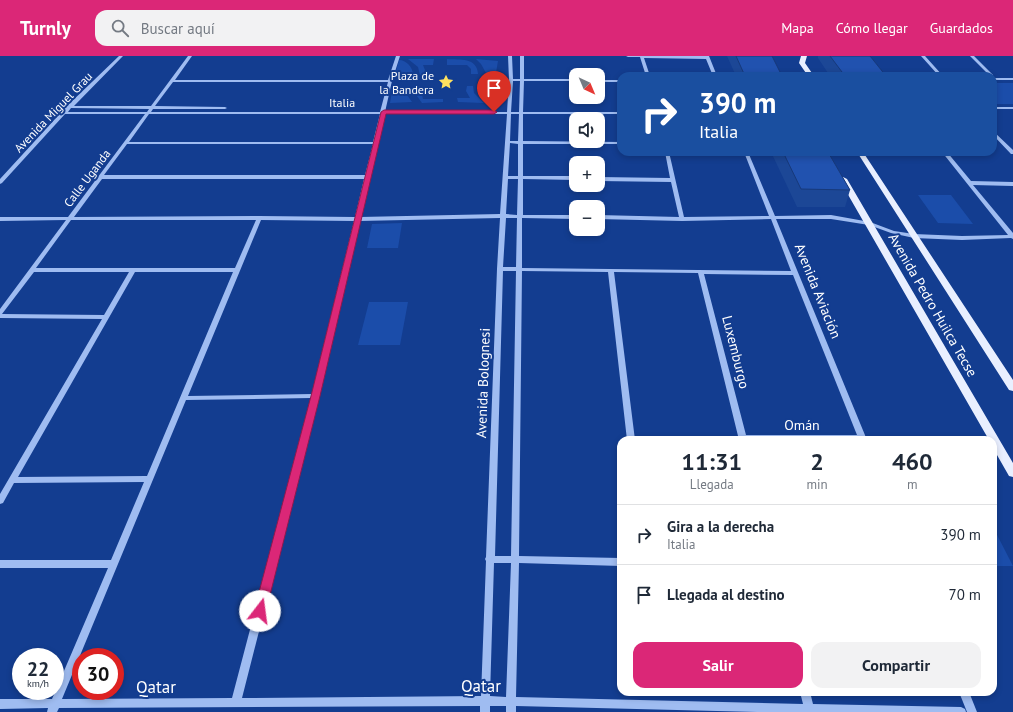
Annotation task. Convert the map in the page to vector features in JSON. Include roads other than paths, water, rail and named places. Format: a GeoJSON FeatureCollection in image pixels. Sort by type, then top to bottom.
{"type":"FeatureCollection","features":[{"type":"Feature","properties":{"kind":"main road"},"geometry":{"type":"LineString","coordinates":[[804,56],[802,63],[808,72]]}},
{"type":"Feature","properties":{"kind":"main road","name":"Avenida Pedro Huilca Tecse"},"geometry":{"type":"LineString","coordinates":[[863,156],[1013,388]]}},
{"type":"Feature","properties":{"kind":"main road","name":"Avenida Pedro Huilca Tecse"},"geometry":{"type":"LineString","coordinates":[[839,172],[1008,454],[1013,473]]}},
{"type":"Feature","properties":{"kind":"street","name":"Avenida Miguel Grau"},"geometry":{"type":"LineString","coordinates":[[0,182],[69,107],[121,56]]}},
{"type":"Feature","properties":{"kind":"street","name":"Calle Uganda"},"geometry":{"type":"LineString","coordinates":[[0,312],[190,56]]}},
{"type":"Feature","properties":{"kind":"street"},"geometry":{"type":"LineString","coordinates":[[236,703],[315,396],[390,81],[398,56]]}},
{"type":"Feature","properties":{"kind":"street","name":"Avenida Bolognesi"},"geometry":{"type":"LineString","coordinates":[[485,712],[500,269],[510,110],[510,56]]}},
{"type":"Feature","properties":{"kind":"street"},"geometry":{"type":"LineString","coordinates":[[511,707],[515,560],[522,56]]}},
{"type":"Feature","properties":{"kind":"street"},"geometry":{"type":"LineString","coordinates":[[628,56],[707,57],[713,72]]}},
{"type":"Feature","properties":{"kind":"street"},"geometry":{"type":"LineString","coordinates":[[641,56],[647,72]]}},
{"type":"Feature","properties":{"kind":"street"},"geometry":{"type":"LineString","coordinates":[[923,56],[937,72]]}},
{"type":"Feature","properties":{"kind":"street"},"geometry":{"type":"LineString","coordinates":[[972,56],[988,72]]}},
{"type":"Feature","properties":{"kind":"street"},"geometry":{"type":"LineString","coordinates":[[997,78],[1013,79]]}},
{"type":"Feature","properties":{"kind":"street"},"geometry":{"type":"LineString","coordinates":[[511,80],[569,80]]}},
{"type":"Feature","properties":{"kind":"street"},"geometry":{"type":"LineString","coordinates":[[605,80],[617,81]]}},
{"type":"Feature","properties":{"kind":"street"},"geometry":{"type":"LineString","coordinates":[[172,81],[390,81]]}},
{"type":"Feature","properties":{"kind":"street"},"geometry":{"type":"LineString","coordinates":[[69,107],[384,110]]}},
{"type":"Feature","properties":{"kind":"street"},"geometry":{"type":"LineString","coordinates":[[522,110],[617,108]]}},
{"type":"Feature","properties":{"kind":"street"},"geometry":{"type":"LineString","coordinates":[[997,108],[1013,108]]}},
{"type":"Feature","properties":{"kind":"street","name":"Italia"},"geometry":{"type":"LineString","coordinates":[[64,113],[384,110],[617,112]]}},
{"type":"Feature","properties":{"kind":"street"},"geometry":{"type":"LineString","coordinates":[[997,137],[1013,153]]}},
{"type":"Feature","properties":{"kind":"street"},"geometry":{"type":"LineString","coordinates":[[508,142],[617,143]]}},
{"type":"Feature","properties":{"kind":"street"},"geometry":{"type":"LineString","coordinates":[[125,143],[376,143]]}},
{"type":"Feature","properties":{"kind":"street"},"geometry":{"type":"LineString","coordinates":[[1003,144],[1013,144]]}},
{"type":"Feature","properties":{"kind":"street"},"geometry":{"type":"LineString","coordinates":[[668,156],[682,219]]}},
{"type":"Feature","properties":{"kind":"street","name":"Avenida Aviación"},"geometry":{"type":"LineString","coordinates":[[748,156],[862,436]]}},
{"type":"Feature","properties":{"kind":"street"},"geometry":{"type":"LineString","coordinates":[[947,156],[1013,236]]}},
{"type":"Feature","properties":{"kind":"street"},"geometry":{"type":"LineString","coordinates":[[100,177],[368,177]]}},
{"type":"Feature","properties":{"kind":"street"},"geometry":{"type":"LineString","coordinates":[[505,177],[569,178]]}},
{"type":"Feature","properties":{"kind":"street"},"geometry":{"type":"LineString","coordinates":[[605,179],[673,180]]}},
{"type":"Feature","properties":{"kind":"street"},"geometry":{"type":"LineString","coordinates":[[970,184],[1013,184]]}},
{"type":"Feature","properties":{"kind":"street"},"geometry":{"type":"LineString","coordinates":[[0,219],[358,219],[503,216],[569,217]]}},
{"type":"Feature","properties":{"kind":"street"},"geometry":{"type":"LineString","coordinates":[[605,217],[682,219],[831,217],[870,224],[894,232],[914,236],[962,238],[1013,236]]}},
{"type":"Feature","properties":{"kind":"street"},"geometry":{"type":"LineString","coordinates":[[53,708],[259,218]]}},
{"type":"Feature","properties":{"kind":"street"},"geometry":{"type":"LineString","coordinates":[[500,269],[796,273]]}},
{"type":"Feature","properties":{"kind":"street"},"geometry":{"type":"LineString","coordinates":[[32,270],[237,270]]}},
{"type":"Feature","properties":{"kind":"street"},"geometry":{"type":"LineString","coordinates":[[0,501],[133,270]]}},
{"type":"Feature","properties":{"kind":"street"},"geometry":{"type":"LineString","coordinates":[[610,270],[631,436]]}},
{"type":"Feature","properties":{"kind":"street","name":"Luxemburgo"},"geometry":{"type":"LineString","coordinates":[[701,272],[742,436]]}},
{"type":"Feature","properties":{"kind":"street"},"geometry":{"type":"LineString","coordinates":[[0,316],[106,317]]}},
{"type":"Feature","properties":{"kind":"street"},"geometry":{"type":"LineString","coordinates":[[183,398],[315,396]]}},
{"type":"Feature","properties":{"kind":"street"},"geometry":{"type":"LineString","coordinates":[[12,480],[149,479]]}},
{"type":"Feature","properties":{"kind":"street"},"geometry":{"type":"LineString","coordinates":[[489,559],[617,562]]}},
{"type":"Feature","properties":{"kind":"street"},"geometry":{"type":"LineString","coordinates":[[0,564],[114,564]]}},
{"type":"Feature","properties":{"kind":"street"},"geometry":{"type":"LineString","coordinates":[[806,696],[809,709]]}},
{"type":"Feature","properties":{"kind":"street"},"geometry":{"type":"LineString","coordinates":[[966,696],[972,712]]}},
{"type":"Feature","properties":{"kind":"street","name":"Qatar"},"geometry":{"type":"LineString","coordinates":[[0,704],[53,708],[236,703],[485,701],[511,707],[809,709],[961,712]]}},
{"type":"Feature","properties":{"kind":"place","name":"Plaza de la Bandera"},"geometry":{"type":"Point","coordinates":[446,82]}}]}
